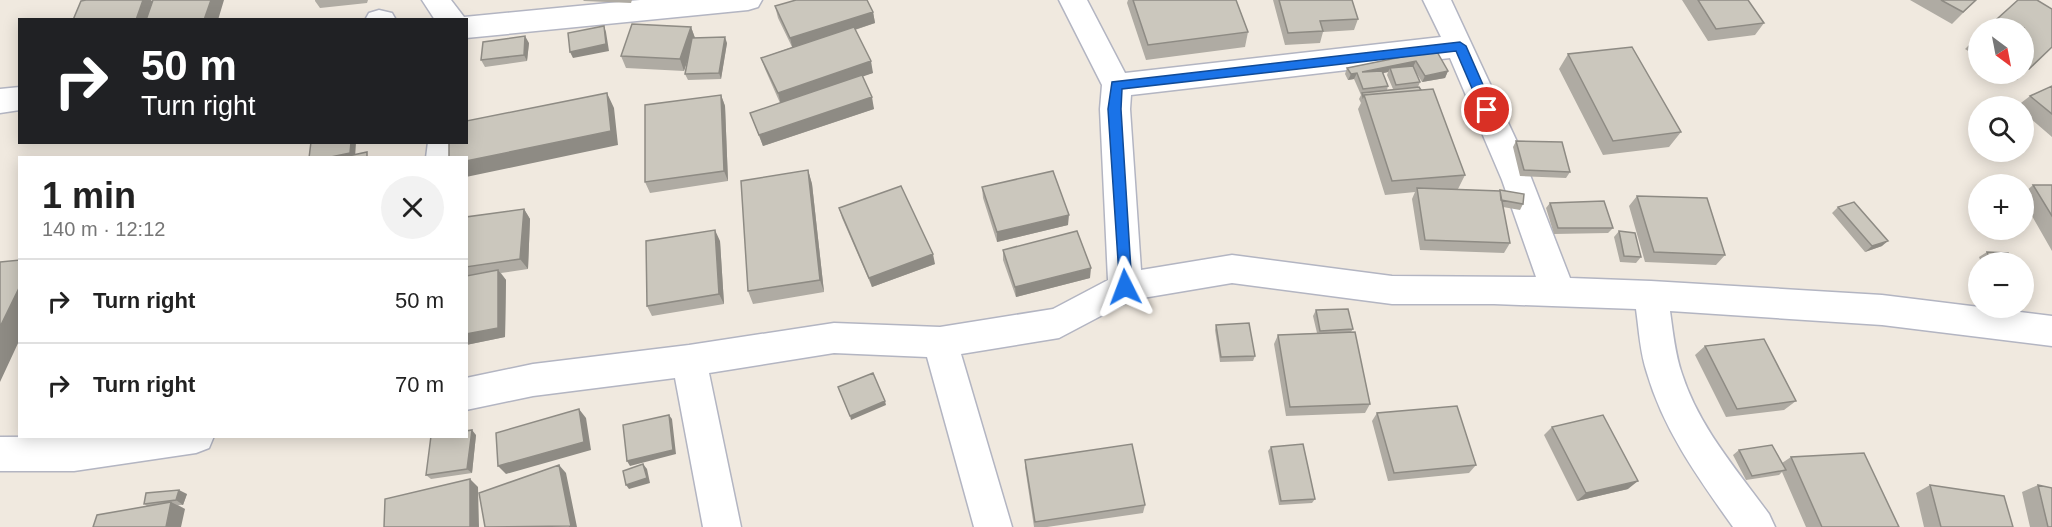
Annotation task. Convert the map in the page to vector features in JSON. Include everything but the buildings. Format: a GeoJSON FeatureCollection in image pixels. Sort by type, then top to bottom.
{"type":"FeatureCollection","features":[{"type":"Feature","properties":{"kind":"street"},"geometry":{"type":"LineString","coordinates":[[436,0],[450,18]]}},
{"type":"Feature","properties":{"kind":"street"},"geometry":{"type":"LineString","coordinates":[[468,27],[747,0]]}},
{"type":"Feature","properties":{"kind":"street"},"geometry":{"type":"LineString","coordinates":[[1073,0],[1117,85],[1114,109],[1125,287]]}},
{"type":"Feature","properties":{"kind":"street"},"geometry":{"type":"LineString","coordinates":[[1437,0],[1460,46],[1533,217],[1558,292]]}},
{"type":"Feature","properties":{"kind":"street"},"geometry":{"type":"LineString","coordinates":[[1117,85],[1460,46]]}},
{"type":"Feature","properties":{"kind":"street"},"geometry":{"type":"LineString","coordinates":[[0,101],[18,98]]}},
{"type":"Feature","properties":{"kind":"street"},"geometry":{"type":"LineString","coordinates":[[468,394],[532,380],[689,361],[834,338],[940,342],[1059,323],[1125,287],[1232,268],[1392,290],[1651,295],[1882,310],[2052,331]]}},
{"type":"Feature","properties":{"kind":"street"},"geometry":{"type":"LineString","coordinates":[[1651,295],[1664,372],[1679,411],[1704,456],[1756,527]]}},
{"type":"Feature","properties":{"kind":"street"},"geometry":{"type":"LineString","coordinates":[[940,342],[993,527]]}},
{"type":"Feature","properties":{"kind":"street"},"geometry":{"type":"LineString","coordinates":[[689,361],[722,527]]}},
{"type":"Feature","properties":{"kind":"street"},"geometry":{"type":"LineString","coordinates":[[0,454],[74,454],[182,438]]}},
{"type":"Feature","properties":{"kind":"route"},"geometry":{"type":"LineString","coordinates":[[1125,287],[1114,109],[1117,85],[1460,46],[1487,110]]}}]}
